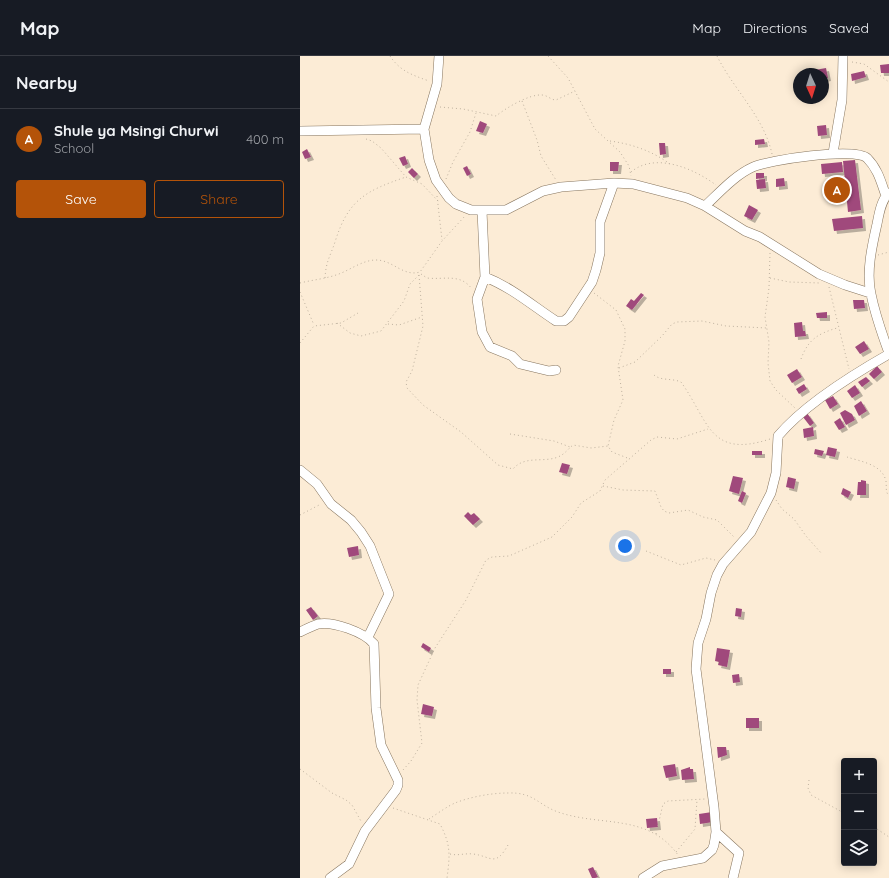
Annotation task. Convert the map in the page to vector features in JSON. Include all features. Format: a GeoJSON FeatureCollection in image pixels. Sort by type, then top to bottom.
{"type":"FeatureCollection","features":[{"type":"Feature","properties":{"kind":"street"},"geometry":{"type":"LineString","coordinates":[[439,56],[437,84],[424,129],[429,160],[439,191],[456,204],[471,210],[506,210],[544,191],[561,187],[614,183],[633,184],[687,198],[705,206],[734,225],[770,244],[824,280],[870,293]]}},
{"type":"Feature","properties":{"kind":"street"},"geometry":{"type":"LineString","coordinates":[[833,153],[842,100],[842,59]]}},
{"type":"Feature","properties":{"kind":"street"},"geometry":{"type":"LineString","coordinates":[[300,131],[424,129]]}},
{"type":"Feature","properties":{"kind":"street"},"geometry":{"type":"LineString","coordinates":[[643,878],[662,866],[696,860],[708,854],[714,845],[716,832],[713,799],[696,660],[711,593],[723,564],[751,532],[771,494],[776,472],[778,436],[802,413],[851,378],[889,354],[870,293],[870,258],[880,210],[887,195],[879,172],[866,157],[852,153],[833,153],[753,167],[705,206]]}},
{"type":"Feature","properties":{"kind":"street"},"geometry":{"type":"LineString","coordinates":[[485,278],[504,286],[556,321],[564,321],[569,317],[589,286],[596,270],[600,253],[600,222],[614,183]]}},
{"type":"Feature","properties":{"kind":"street"},"geometry":{"type":"LineString","coordinates":[[482,211],[485,278],[477,299],[482,332],[490,347],[512,356],[520,364],[549,371],[556,370]]}},
{"type":"Feature","properties":{"kind":"street"},"geometry":{"type":"LineString","coordinates":[[300,470],[316,484],[328,500],[351,520],[361,532],[370,546],[387,587],[389,594],[386,603],[368,637]]}},
{"type":"Feature","properties":{"kind":"street"},"geometry":{"type":"LineString","coordinates":[[300,632],[318,624],[327,623],[368,637],[374,644],[376,708],[381,745],[396,776],[398,785],[365,831],[349,864],[330,878]]}},
{"type":"Feature","properties":{"kind":"street"},"geometry":{"type":"LineString","coordinates":[[716,832],[739,853],[733,878]]}},
{"type":"Feature","properties":{"kind":"path"},"geometry":{"type":"LineString","coordinates":[[390,56],[397,66],[409,74],[437,84]]}},
{"type":"Feature","properties":{"kind":"path"},"geometry":{"type":"LineString","coordinates":[[548,56],[568,78],[595,129],[620,152],[629,166],[633,184]]}},
{"type":"Feature","properties":{"kind":"path"},"geometry":{"type":"LineString","coordinates":[[717,56],[735,87],[755,113],[767,138],[774,163]]}},
{"type":"Feature","properties":{"kind":"path"},"geometry":{"type":"LineString","coordinates":[[842,59],[864,64],[889,82]]}},
{"type":"Feature","properties":{"kind":"path"},"geometry":{"type":"LineString","coordinates":[[431,107],[463,109],[476,113],[496,116],[507,108],[522,101],[542,95],[556,100],[575,91]]}},
{"type":"Feature","properties":{"kind":"path"},"geometry":{"type":"LineString","coordinates":[[522,101],[534,132],[541,156],[561,187]]}},
{"type":"Feature","properties":{"kind":"path"},"geometry":{"type":"LineString","coordinates":[[442,241],[439,228],[439,191],[470,132],[476,113]]}},
{"type":"Feature","properties":{"kind":"path"},"geometry":{"type":"LineString","coordinates":[[365,138],[372,140],[381,148],[406,177],[422,184],[438,201],[446,201],[449,198]]}},
{"type":"Feature","properties":{"kind":"path"},"geometry":{"type":"LineString","coordinates":[[608,141],[632,145],[646,150],[658,155],[670,164]]}},
{"type":"Feature","properties":{"kind":"path"},"geometry":{"type":"LineString","coordinates":[[630,172],[638,166],[647,164],[677,165],[706,177],[723,190]]}},
{"type":"Feature","properties":{"kind":"path"},"geometry":{"type":"LineString","coordinates":[[325,278],[326,262],[346,215],[354,202],[386,184],[406,177]]}},
{"type":"Feature","properties":{"kind":"path"},"geometry":{"type":"LineString","coordinates":[[337,323],[350,333],[361,336],[381,331],[404,301],[410,284],[420,274],[442,241],[471,210]]}},
{"type":"Feature","properties":{"kind":"path"},"geometry":{"type":"LineString","coordinates":[[770,244],[770,278],[765,317],[769,342],[768,363],[770,381],[784,399],[802,413]]}},
{"type":"Feature","properties":{"kind":"path"},"geometry":{"type":"LineString","coordinates":[[870,258],[889,252]]}},
{"type":"Feature","properties":{"kind":"path"},"geometry":{"type":"LineString","coordinates":[[300,283],[325,278],[375,260],[382,261],[409,274],[420,274],[427,278],[453,277],[463,280],[473,290],[477,299]]}},
{"type":"Feature","properties":{"kind":"path"},"geometry":{"type":"LineString","coordinates":[[420,274],[423,326],[421,340],[412,371],[406,382],[407,388],[423,406],[461,432],[498,465],[507,468],[513,469],[521,462],[558,457],[571,447],[578,444],[591,448],[608,446]]}},
{"type":"Feature","properties":{"kind":"path"},"geometry":{"type":"LineString","coordinates":[[770,278],[789,282],[824,280],[851,378]]}},
{"type":"Feature","properties":{"kind":"path"},"geometry":{"type":"LineString","coordinates":[[300,279],[304,282]]}},
{"type":"Feature","properties":{"kind":"path"},"geometry":{"type":"LineString","coordinates":[[589,286],[604,302],[616,310],[625,329],[625,341],[618,369],[624,400],[614,420],[608,446],[612,452],[630,459]]}},
{"type":"Feature","properties":{"kind":"path"},"geometry":{"type":"LineString","coordinates":[[300,292],[314,326]]}},
{"type":"Feature","properties":{"kind":"path"},"geometry":{"type":"LineString","coordinates":[[300,343],[314,326],[337,323],[358,313]]}},
{"type":"Feature","properties":{"kind":"path"},"geometry":{"type":"LineString","coordinates":[[387,324],[398,325],[422,317]]}},
{"type":"Feature","properties":{"kind":"path"},"geometry":{"type":"LineString","coordinates":[[618,369],[635,362],[662,336],[672,324],[677,322],[702,321],[726,326],[767,328]]}},
{"type":"Feature","properties":{"kind":"path"},"geometry":{"type":"LineString","coordinates":[[801,360],[806,345],[826,331],[838,328]]}},
{"type":"Feature","properties":{"kind":"path"},"geometry":{"type":"LineString","coordinates":[[654,375],[658,378],[671,379],[681,382],[708,429],[716,437],[735,445],[762,442],[778,436]]}},
{"type":"Feature","properties":{"kind":"path"},"geometry":{"type":"LineString","coordinates":[[396,776],[411,761],[422,742],[417,700],[418,685],[435,648],[466,600],[486,560],[492,557],[509,556],[552,537],[572,517],[580,503],[600,491],[605,480],[651,440],[657,437],[677,439],[708,429]]}},
{"type":"Feature","properties":{"kind":"path"},"geometry":{"type":"LineString","coordinates":[[510,434],[554,441],[571,447]]}},
{"type":"Feature","properties":{"kind":"path"},"geometry":{"type":"LineString","coordinates":[[847,457],[874,466],[886,478],[886,490],[889,496]]}},
{"type":"Feature","properties":{"kind":"path"},"geometry":{"type":"LineString","coordinates":[[602,486],[623,490],[655,491],[664,511],[669,513],[688,510],[702,517],[716,520],[741,544]]}},
{"type":"Feature","properties":{"kind":"path"},"geometry":{"type":"LineString","coordinates":[[771,494],[782,509],[794,519],[806,536],[822,554]]}},
{"type":"Feature","properties":{"kind":"path"},"geometry":{"type":"LineString","coordinates":[[300,515],[328,500]]}},
{"type":"Feature","properties":{"kind":"path"},"geometry":{"type":"LineString","coordinates":[[646,551],[682,565],[706,558],[711,558],[723,564]]}},
{"type":"Feature","properties":{"kind":"path"},"geometry":{"type":"LineString","coordinates":[[300,769],[332,794],[352,804],[365,831]]}},
{"type":"Feature","properties":{"kind":"path"},"geometry":{"type":"LineString","coordinates":[[809,780],[808,788],[811,796],[841,811]]}},
{"type":"Feature","properties":{"kind":"path"},"geometry":{"type":"LineString","coordinates":[[429,819],[453,804],[463,800],[492,794],[523,794],[539,800],[560,812],[578,817],[627,823],[656,834],[676,852],[682,862]]}},
{"type":"Feature","properties":{"kind":"path"},"geometry":{"type":"LineString","coordinates":[[656,834],[663,804],[668,801],[713,799]]}},
{"type":"Feature","properties":{"kind":"path"},"geometry":{"type":"LineString","coordinates":[[676,852],[695,829],[697,800]]}},
{"type":"Feature","properties":{"kind":"path"},"geometry":{"type":"LineString","coordinates":[[385,805],[440,824],[448,839],[450,854],[447,878]]}},
{"type":"Feature","properties":{"kind":"path"},"geometry":{"type":"LineString","coordinates":[[877,830],[889,836]]}},
{"type":"Feature","properties":{"kind":"path"},"geometry":{"type":"LineString","coordinates":[[450,854],[473,854],[486,859],[495,858],[502,854],[508,844]]}},
{"type":"Feature","properties":{"kind":"building"},"geometry":{"type":"Polygon","coordinates":[[[889,64],[889,73],[881,73],[880,65],[889,64]]]}},
{"type":"Feature","properties":{"kind":"building"},"geometry":{"type":"Polygon","coordinates":[[[864,71],[866,77],[852,81],[851,74],[864,71]]]}},
{"type":"Feature","properties":{"kind":"building"},"geometry":{"type":"Polygon","coordinates":[[[480,121],[487,124],[483,133],[476,131],[480,121]]]}},
{"type":"Feature","properties":{"kind":"building"},"geometry":{"type":"Polygon","coordinates":[[[826,125],[827,135],[818,136],[817,126],[826,125]]]}},
{"type":"Feature","properties":{"kind":"building"},"geometry":{"type":"Polygon","coordinates":[[[764,139],[765,144],[755,145],[755,140],[764,139]]]}},
{"type":"Feature","properties":{"kind":"building"},"geometry":{"type":"Polygon","coordinates":[[[659,143],[665,143],[666,154],[660,155],[659,143]]]}},
{"type":"Feature","properties":{"kind":"building"},"geometry":{"type":"Polygon","coordinates":[[[307,149],[311,157],[305,159],[302,152],[307,149]]]}},
{"type":"Feature","properties":{"kind":"building"},"geometry":{"type":"Polygon","coordinates":[[[405,156],[408,164],[403,166],[399,158],[405,156]]]}},
{"type":"Feature","properties":{"kind":"building"},"geometry":{"type":"Polygon","coordinates":[[[855,160],[861,210],[848,212],[843,161],[855,160]]]}},
{"type":"Feature","properties":{"kind":"building"},"geometry":{"type":"Polygon","coordinates":[[[610,162],[619,162],[618,171],[610,171],[610,162]]]}},
{"type":"Feature","properties":{"kind":"building"},"geometry":{"type":"Polygon","coordinates":[[[842,162],[843,172],[822,174],[821,164],[842,162]]]}},
{"type":"Feature","properties":{"kind":"building"},"geometry":{"type":"Polygon","coordinates":[[[467,166],[471,174],[467,176],[463,168],[467,166]]]}},
{"type":"Feature","properties":{"kind":"building"},"geometry":{"type":"Polygon","coordinates":[[[412,168],[418,174],[414,178],[408,172],[412,168]]]}},
{"type":"Feature","properties":{"kind":"building"},"geometry":{"type":"Polygon","coordinates":[[[756,173],[764,173],[764,178],[756,179],[756,173]]]}},
{"type":"Feature","properties":{"kind":"building"},"geometry":{"type":"Polygon","coordinates":[[[784,178],[785,186],[776,187],[776,179],[784,178]]]}},
{"type":"Feature","properties":{"kind":"building"},"geometry":{"type":"Polygon","coordinates":[[[765,179],[766,188],[757,189],[756,180],[765,179]]]}},
{"type":"Feature","properties":{"kind":"building"},"geometry":{"type":"Polygon","coordinates":[[[749,205],[758,210],[752,220],[744,216],[749,205]]]}},
{"type":"Feature","properties":{"kind":"building"},"geometry":{"type":"Polygon","coordinates":[[[862,216],[863,228],[834,231],[832,219],[862,216]]]}},
{"type":"Feature","properties":{"kind":"building"},"geometry":{"type":"Polygon","coordinates":[[[641,293],[644,295],[632,310],[626,306],[631,299],[634,301],[641,293]]]}},
{"type":"Feature","properties":{"kind":"building"},"geometry":{"type":"Polygon","coordinates":[[[853,300],[864,300],[865,308],[854,309],[853,300]]]}},
{"type":"Feature","properties":{"kind":"building"},"geometry":{"type":"Polygon","coordinates":[[[827,312],[827,318],[817,318],[816,313],[827,312]]]}},
{"type":"Feature","properties":{"kind":"building"},"geometry":{"type":"Polygon","coordinates":[[[802,322],[803,331],[805,331],[806,336],[795,337],[794,323],[802,322]]]}},
{"type":"Feature","properties":{"kind":"building"},"geometry":{"type":"Polygon","coordinates":[[[864,341],[869,349],[860,354],[855,347],[864,341]]]}},
{"type":"Feature","properties":{"kind":"building"},"geometry":{"type":"Polygon","coordinates":[[[877,366],[882,372],[874,379],[869,374],[877,366]]]}},
{"type":"Feature","properties":{"kind":"building"},"geometry":{"type":"Polygon","coordinates":[[[797,369],[802,377],[792,383],[787,375],[797,369]]]}},
{"type":"Feature","properties":{"kind":"building"},"geometry":{"type":"Polygon","coordinates":[[[866,377],[870,381],[862,387],[858,382],[866,377]]]}},
{"type":"Feature","properties":{"kind":"building"},"geometry":{"type":"Polygon","coordinates":[[[804,384],[807,389],[799,394],[796,389],[804,384]]]}},
{"type":"Feature","properties":{"kind":"building"},"geometry":{"type":"Polygon","coordinates":[[[855,385],[860,393],[852,398],[847,391],[855,385]]]}},
{"type":"Feature","properties":{"kind":"building"},"geometry":{"type":"Polygon","coordinates":[[[833,396],[838,404],[830,409],[825,400],[833,396]]]}},
{"type":"Feature","properties":{"kind":"building"},"geometry":{"type":"Polygon","coordinates":[[[861,401],[867,411],[859,416],[854,406],[861,401]]]}},
{"type":"Feature","properties":{"kind":"building"},"geometry":{"type":"Polygon","coordinates":[[[845,410],[852,414],[855,420],[846,425],[840,413],[845,410]]]}},
{"type":"Feature","properties":{"kind":"building"},"geometry":{"type":"Polygon","coordinates":[[[807,413],[814,423],[810,426],[803,417],[807,413]]]}},
{"type":"Feature","properties":{"kind":"building"},"geometry":{"type":"Polygon","coordinates":[[[840,418],[845,427],[839,430],[834,422],[840,418]]]}},
{"type":"Feature","properties":{"kind":"building"},"geometry":{"type":"Polygon","coordinates":[[[813,427],[814,436],[804,438],[803,429],[813,427]]]}},
{"type":"Feature","properties":{"kind":"building"},"geometry":{"type":"Polygon","coordinates":[[[828,447],[837,449],[835,457],[826,455],[828,447]]]}},
{"type":"Feature","properties":{"kind":"building"},"geometry":{"type":"Polygon","coordinates":[[[815,449],[824,451],[822,456],[814,454],[815,449]]]}},
{"type":"Feature","properties":{"kind":"building"},"geometry":{"type":"Polygon","coordinates":[[[752,451],[762,451],[762,455],[752,455],[752,451]]]}},
{"type":"Feature","properties":{"kind":"building"},"geometry":{"type":"Polygon","coordinates":[[[562,463],[570,465],[567,474],[559,472],[562,463]]]}},
{"type":"Feature","properties":{"kind":"building"},"geometry":{"type":"Polygon","coordinates":[[[733,476],[743,478],[739,494],[729,491],[733,476]]]}},
{"type":"Feature","properties":{"kind":"building"},"geometry":{"type":"Polygon","coordinates":[[[788,477],[796,479],[794,489],[786,487],[788,477]]]}},
{"type":"Feature","properties":{"kind":"building"},"geometry":{"type":"Polygon","coordinates":[[[861,480],[866,481],[866,495],[857,495],[858,482],[861,482],[861,480]]]}},
{"type":"Feature","properties":{"kind":"building"},"geometry":{"type":"Polygon","coordinates":[[[843,488],[851,492],[848,498],[841,494],[843,488]]]}},
{"type":"Feature","properties":{"kind":"building"},"geometry":{"type":"Polygon","coordinates":[[[742,491],[746,493],[742,503],[738,501],[742,491]]]}},
{"type":"Feature","properties":{"kind":"building"},"geometry":{"type":"Polygon","coordinates":[[[468,512],[471,515],[474,513],[480,519],[473,525],[464,516],[468,512]]]}},
{"type":"Feature","properties":{"kind":"building"},"geometry":{"type":"Polygon","coordinates":[[[358,546],[359,555],[349,557],[347,548],[358,546]]]}},
{"type":"Feature","properties":{"kind":"building"},"geometry":{"type":"Polygon","coordinates":[[[311,607],[318,616],[313,620],[306,610],[311,607]]]}},
{"type":"Feature","properties":{"kind":"building"},"geometry":{"type":"Polygon","coordinates":[[[736,608],[742,609],[741,617],[735,616],[736,608]]]}},
{"type":"Feature","properties":{"kind":"building"},"geometry":{"type":"Polygon","coordinates":[[[423,643],[431,648],[429,652],[421,647],[423,643]]]}},
{"type":"Feature","properties":{"kind":"building"},"geometry":{"type":"Polygon","coordinates":[[[717,648],[730,650],[727,667],[718,665],[719,662],[715,661],[717,648]]]}},
{"type":"Feature","properties":{"kind":"building"},"geometry":{"type":"Polygon","coordinates":[[[663,669],[671,669],[671,674],[663,674],[663,669]]]}},
{"type":"Feature","properties":{"kind":"building"},"geometry":{"type":"Polygon","coordinates":[[[739,674],[740,682],[733,683],[732,675],[739,674]]]}},
{"type":"Feature","properties":{"kind":"building"},"geometry":{"type":"Polygon","coordinates":[[[423,704],[434,707],[432,716],[421,714],[423,704]]]}},
{"type":"Feature","properties":{"kind":"building"},"geometry":{"type":"Polygon","coordinates":[[[746,718],[759,718],[759,728],[746,728],[746,718]]]}},
{"type":"Feature","properties":{"kind":"building"},"geometry":{"type":"Polygon","coordinates":[[[717,747],[726,747],[727,755],[718,758],[717,747]]]}},
{"type":"Feature","properties":{"kind":"building"},"geometry":{"type":"Polygon","coordinates":[[[675,764],[677,776],[666,778],[663,766],[675,764]]]}},
{"type":"Feature","properties":{"kind":"building"},"geometry":{"type":"Polygon","coordinates":[[[690,767],[690,769],[693,769],[694,779],[682,780],[681,770],[690,767]]]}},
{"type":"Feature","properties":{"kind":"building"},"geometry":{"type":"Polygon","coordinates":[[[712,812],[713,822],[700,824],[699,814],[712,812]]]}},
{"type":"Feature","properties":{"kind":"building"},"geometry":{"type":"Polygon","coordinates":[[[657,818],[658,827],[647,828],[646,819],[657,818]]]}},
{"type":"Feature","properties":{"kind":"building"},"geometry":{"type":"Polygon","coordinates":[[[593,867],[598,877],[595,878],[592,878],[588,869],[593,867]]]}},
{"type":"Feature","properties":{"kind":"place","name":"Shule ya Msingi Churwi"},"geometry":{"type":"Point","coordinates":[837,190]}}]}
